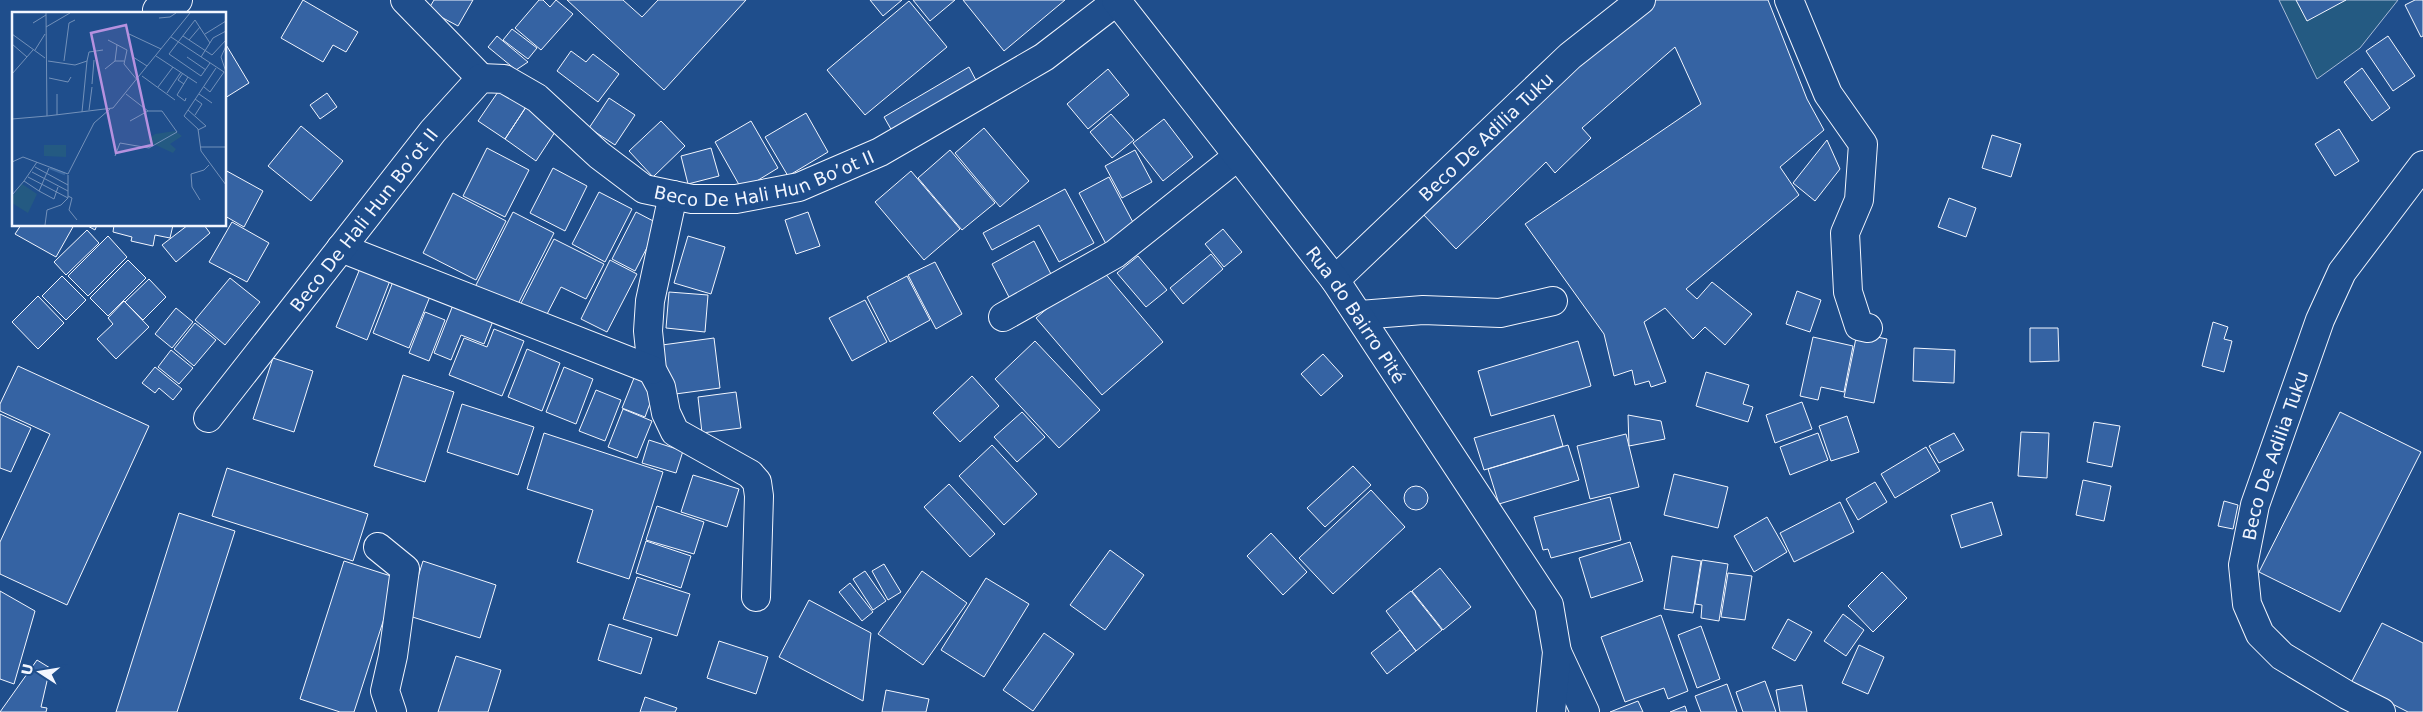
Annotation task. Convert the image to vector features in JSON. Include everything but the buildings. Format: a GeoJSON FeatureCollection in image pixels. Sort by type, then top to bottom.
{"type":"FeatureCollection","features":[{"type":"Feature","properties":{"kind":"street"},"geometry":{"type":"LineString","coordinates":[[405,0],[481,78]]}},
{"type":"Feature","properties":{"kind":"street","name":"Beco De Hali Hun Bo’ot II"},"geometry":{"type":"LineString","coordinates":[[208,418],[433,131],[481,78],[504,79],[537,98],[599,155],[644,189],[692,199],[736,199],[799,187],[880,152],[1044,57],[1116,0]]}},
{"type":"Feature","properties":{"kind":"street","name":"Rua do Bairro Pité"},"geometry":{"type":"LineString","coordinates":[[1116,0],[1335,280],[1360,315],[1549,605],[1557,652]]}},
{"type":"Feature","properties":{"kind":"street","name":"Beco De Adilia Tuku"},"geometry":{"type":"LineString","coordinates":[[1335,280],[1570,56],[1641,0]]}},
{"type":"Feature","properties":{"kind":"street"},"geometry":{"type":"LineString","coordinates":[[1789,0],[1828,94],[1863,144],[1859,200],[1845,233],[1848,292],[1860,326],[1868,328]]}},
{"type":"Feature","properties":{"kind":"street"},"geometry":{"type":"LineString","coordinates":[[1003,317],[1115,254],[1238,156]]}},
{"type":"Feature","properties":{"kind":"street","name":"Beco De Adilia Tuku"},"geometry":{"type":"LineString","coordinates":[[2381,712],[2347,695],[2282,656],[2260,634],[2247,604],[2244,565],[2255,505],[2320,320],[2342,272],[2423,165]]}},
{"type":"Feature","properties":{"kind":"street"},"geometry":{"type":"LineString","coordinates":[[673,195],[650,301],[648,331],[652,370],[661,386],[666,413],[676,432],[750,474],[757,482],[759,496],[756,597]]}},
{"type":"Feature","properties":{"kind":"street"},"geometry":{"type":"LineString","coordinates":[[342,248],[652,370]]}},
{"type":"Feature","properties":{"kind":"street"},"geometry":{"type":"LineString","coordinates":[[1360,315],[1422,310],[1500,313],[1553,301]]}},
{"type":"Feature","properties":{"kind":"street"},"geometry":{"type":"LineString","coordinates":[[378,547],[405,569],[393,656],[385,691],[392,712]]}},
{"type":"Feature","properties":{"kind":"street"},"geometry":{"type":"LineString","coordinates":[[1551,712],[1557,652]]}},
{"type":"Feature","properties":{"kind":"street"},"geometry":{"type":"LineString","coordinates":[[1557,652],[1585,712]]}},
{"type":"Feature","properties":{"kind":"shaded area"},"geometry":{"type":"Polygon","coordinates":[[[2279,0],[2398,0],[2360,48],[2317,79],[2279,0]]]}}]}
